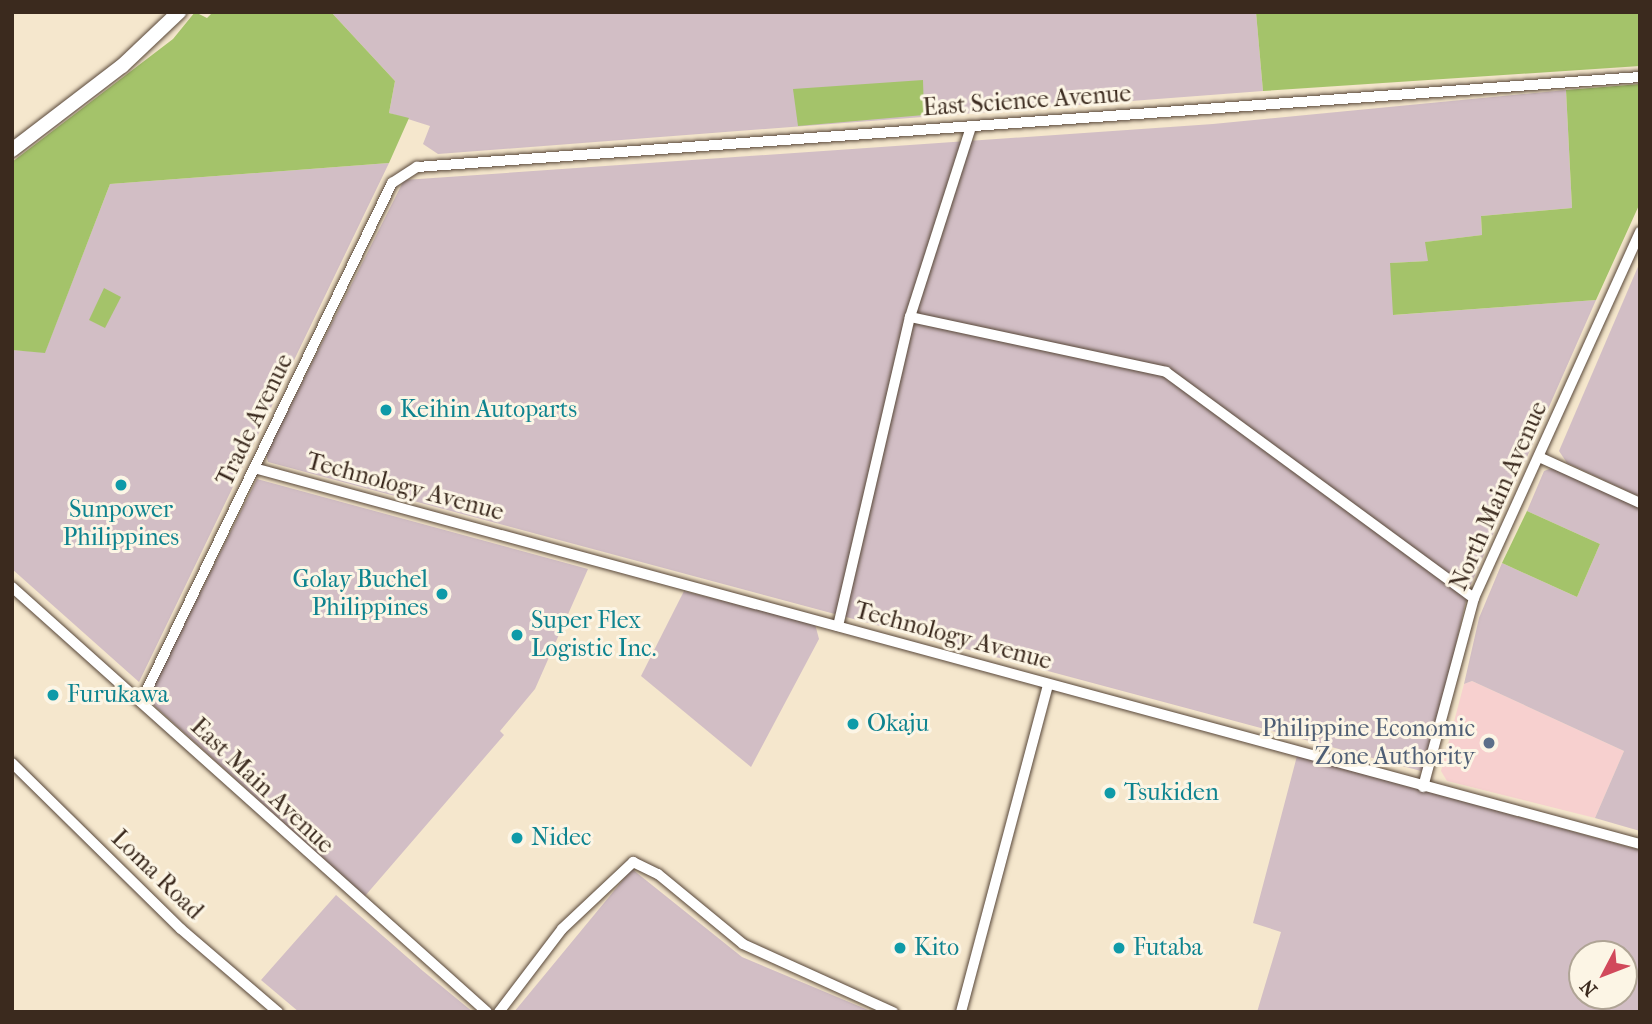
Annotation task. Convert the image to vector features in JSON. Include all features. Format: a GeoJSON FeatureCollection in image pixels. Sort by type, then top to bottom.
{"type":"FeatureCollection","features":[{"type":"Feature","properties":{"kind":"main road"},"geometry":{"type":"LineString","coordinates":[[12,150],[122,66],[179,12]]}},
{"type":"Feature","properties":{"kind":"street","name":"East Science Avenue"},"geometry":{"type":"LineString","coordinates":[[417,167],[1640,77]]}},
{"type":"Feature","properties":{"kind":"street"},"geometry":{"type":"LineString","coordinates":[[838,626],[910,317],[971,127]]}},
{"type":"Feature","properties":{"kind":"street","name":"Trade Avenue"},"geometry":{"type":"LineString","coordinates":[[141,702],[392,183],[417,167]]}},
{"type":"Feature","properties":{"kind":"street","name":"North Main Avenue"},"geometry":{"type":"LineString","coordinates":[[1423,787],[1474,598],[1640,232]]}},
{"type":"Feature","properties":{"kind":"street"},"geometry":{"type":"LineString","coordinates":[[910,317],[1166,372],[1474,598]]}},
{"type":"Feature","properties":{"kind":"street"},"geometry":{"type":"LineString","coordinates":[[1539,457],[1640,503]]}},
{"type":"Feature","properties":{"kind":"street","name":"Technology Avenue"},"geometry":{"type":"LineString","coordinates":[[254,468],[1640,844]]}},
{"type":"Feature","properties":{"kind":"street","name":"East Main Avenue"},"geometry":{"type":"LineString","coordinates":[[12,587],[487,1012]]}},
{"type":"Feature","properties":{"kind":"street"},"geometry":{"type":"LineString","coordinates":[[961,1012],[1048,684]]}},
{"type":"Feature","properties":{"kind":"street","name":"Loma Road"},"geometry":{"type":"LineString","coordinates":[[12,763],[190,937],[278,1012]]}},
{"type":"Feature","properties":{"kind":"street"},"geometry":{"type":"LineString","coordinates":[[499,1012],[562,929],[633,862],[658,874],[743,944],[893,1012]]}},
{"type":"Feature","properties":{"kind":"shaded area"},"geometry":{"type":"Polygon","coordinates":[[[331,12],[1256,12],[1263,91],[438,154],[423,144],[430,126],[389,113],[395,81],[331,12]]]}},
{"type":"Feature","properties":{"kind":"shaded area"},"geometry":{"type":"Polygon","coordinates":[[[1566,90],[1572,208],[1481,216],[1482,235],[1426,242],[1429,261],[1391,263],[1394,315],[1596,300],[1468,591],[1429,765],[1421,771],[268,462],[266,454],[404,180],[1213,124],[1566,90]]]}},
{"type":"Feature","properties":{"kind":"shaded area","name":"Sunpower Philippines"},"geometry":{"type":"Polygon","coordinates":[[[389,163],[139,682],[12,569],[12,350],[45,352],[110,184],[389,163]]]}},
{"type":"Feature","properties":{"kind":"shaded area"},"geometry":{"type":"Polygon","coordinates":[[[1640,262],[1640,497],[1567,463],[1559,451],[1640,262]]]}},
{"type":"Feature","properties":{"kind":"shaded area"},"geometry":{"type":"Polygon","coordinates":[[[1555,467],[1640,506],[1640,831],[1595,818],[1624,751],[1472,681],[1464,684],[1479,618],[1502,563],[1577,597],[1600,544],[1527,511],[1544,471],[1555,467]]]}},
{"type":"Feature","properties":{"kind":"shaded area"},"geometry":{"type":"Polygon","coordinates":[[[257,479],[588,569],[535,689],[500,731],[504,735],[365,896],[147,699],[257,479]]]}},
{"type":"Feature","properties":{"kind":"shaded area"},"geometry":{"type":"Polygon","coordinates":[[[684,591],[815,624],[819,639],[751,767],[641,676],[684,591]]]}},
{"type":"Feature","properties":{"kind":"shaded area"},"geometry":{"type":"Polygon","coordinates":[[[1472,681],[1624,751],[1595,818],[1447,781],[1441,771],[1464,684],[1472,681]]]}},
{"type":"Feature","properties":{"kind":"shaded area"},"geometry":{"type":"Polygon","coordinates":[[[1297,756],[1640,850],[1640,1012],[1257,1012],[1281,932],[1253,923],[1297,756]]]}},
{"type":"Feature","properties":{"kind":"shaded area"},"geometry":{"type":"Polygon","coordinates":[[[632,869],[742,957],[873,1012],[514,1012],[632,869]]]}},
{"type":"Feature","properties":{"kind":"shaded area"},"geometry":{"type":"Polygon","coordinates":[[[336,895],[473,1012],[299,1012],[261,980],[336,895]]]}},
{"type":"Feature","properties":{"kind":"green space"},"geometry":{"type":"Polygon","coordinates":[[[195,12],[207,18],[213,12],[331,12],[395,81],[389,113],[409,118],[389,163],[110,184],[45,353],[12,350],[12,162],[173,39],[195,12]]]}},
{"type":"Feature","properties":{"kind":"green space"},"geometry":{"type":"Polygon","coordinates":[[[1256,12],[1640,12],[1640,66],[1263,91],[1256,12]]]}},
{"type":"Feature","properties":{"kind":"green space"},"geometry":{"type":"Polygon","coordinates":[[[923,80],[924,115],[798,126],[793,89],[923,80]]]}},
{"type":"Feature","properties":{"kind":"green space"},"geometry":{"type":"Polygon","coordinates":[[[1640,84],[1640,203],[1596,300],[1393,315],[1390,263],[1428,261],[1425,242],[1482,235],[1481,216],[1572,208],[1566,90],[1640,84]]]}},
{"type":"Feature","properties":{"kind":"green space"},"geometry":{"type":"Polygon","coordinates":[[[104,288],[121,297],[105,328],[89,320],[104,288]]]}},
{"type":"Feature","properties":{"kind":"green space"},"geometry":{"type":"Polygon","coordinates":[[[1527,511],[1600,544],[1577,597],[1502,563],[1527,511]]]}},
{"type":"Feature","properties":{"kind":"place","name":"Keihin Autoparts"},"geometry":{"type":"Point","coordinates":[386,410]}},
{"type":"Feature","properties":{"kind":"place","name":"Sunpower Philippines"},"geometry":{"type":"Point","coordinates":[121,485]}},
{"type":"Feature","properties":{"kind":"place","name":"Golay Buchel Philippines"},"geometry":{"type":"Point","coordinates":[442,594]}},
{"type":"Feature","properties":{"kind":"place","name":"Super Flex Logistic Inc."},"geometry":{"type":"Point","coordinates":[517,635]}},
{"type":"Feature","properties":{"kind":"place","name":"Furukawa"},"geometry":{"type":"Point","coordinates":[53,695]}},
{"type":"Feature","properties":{"kind":"place","name":"Okaju"},"geometry":{"type":"Point","coordinates":[853,724]}},
{"type":"Feature","properties":{"kind":"place","name":"Philippine Economic Zone Authority"},"geometry":{"type":"Point","coordinates":[1489,743]}},
{"type":"Feature","properties":{"kind":"place","name":"Tsukiden"},"geometry":{"type":"Point","coordinates":[1110,793]}},
{"type":"Feature","properties":{"kind":"place","name":"Nidec"},"geometry":{"type":"Point","coordinates":[517,838]}},
{"type":"Feature","properties":{"kind":"place","name":"Kito"},"geometry":{"type":"Point","coordinates":[900,948]}},
{"type":"Feature","properties":{"kind":"place","name":"Futaba"},"geometry":{"type":"Point","coordinates":[1119,948]}}]}
